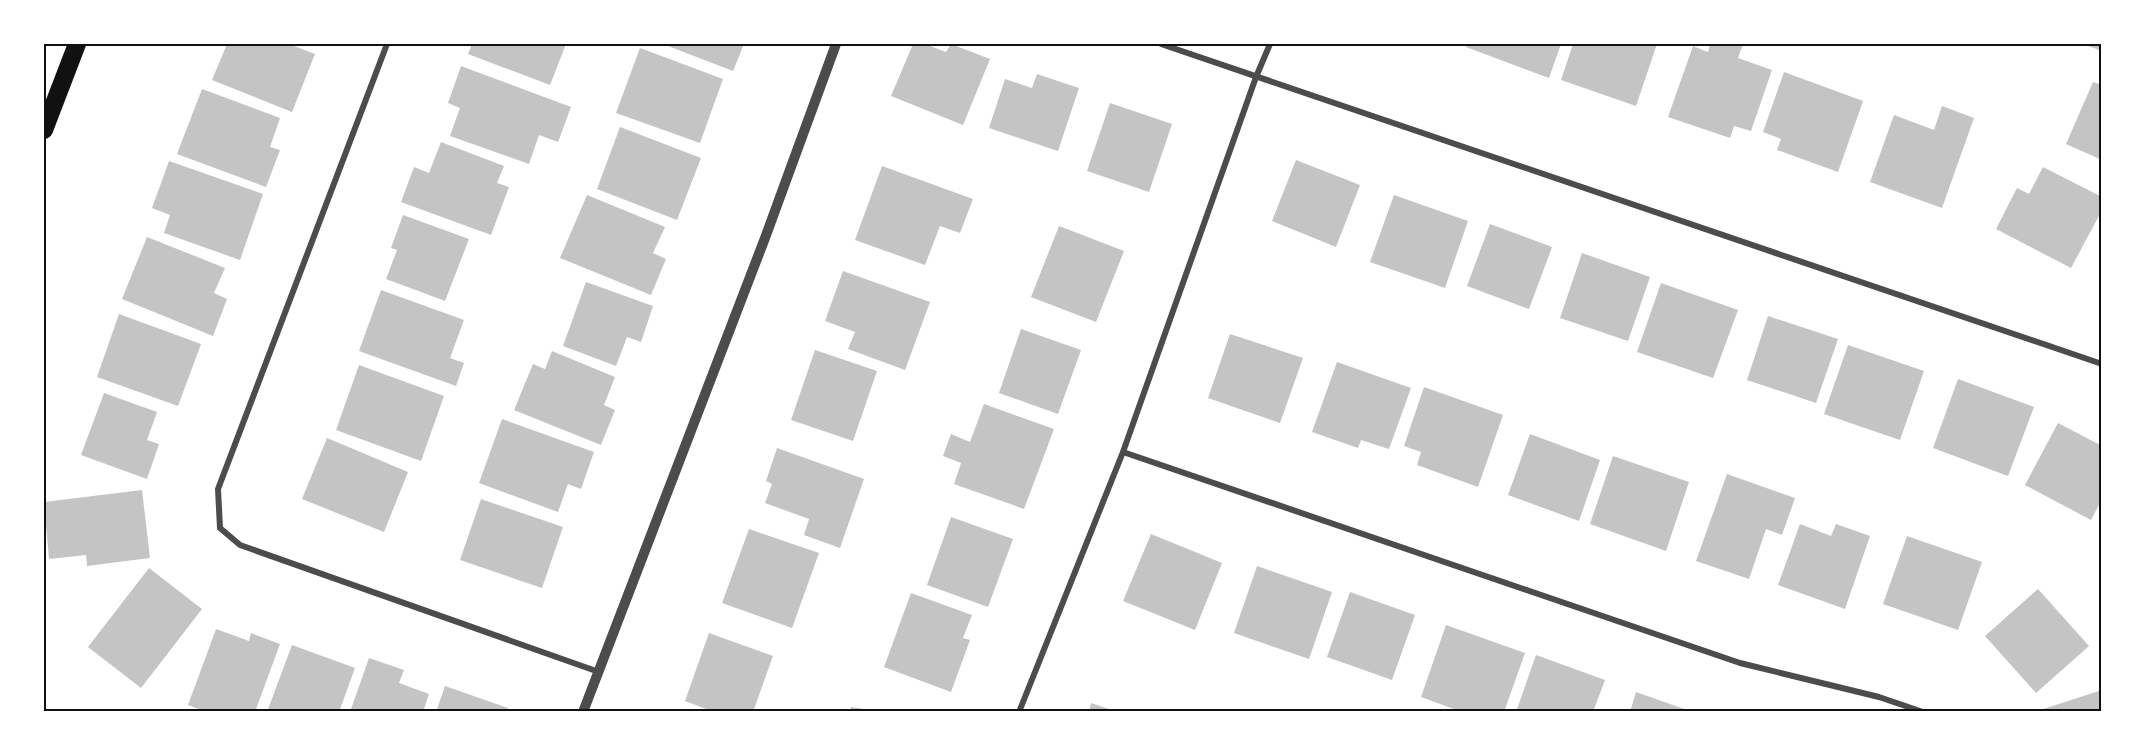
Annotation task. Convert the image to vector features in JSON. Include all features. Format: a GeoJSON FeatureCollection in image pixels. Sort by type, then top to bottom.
{"type":"FeatureCollection","features":[{"type":"Feature","properties":{"kind":"highway"},"geometry":{"type":"LineString","coordinates":[[44,130],[77,44]]}},
{"type":"Feature","properties":{"kind":"street"},"geometry":{"type":"LineString","coordinates":[[387,44],[218,489],[220,528],[240,545],[599,672]]}},
{"type":"Feature","properties":{"kind":"street"},"geometry":{"type":"LineString","coordinates":[[584,711],[765,238],[836,44]]}},
{"type":"Feature","properties":{"kind":"street"},"geometry":{"type":"LineString","coordinates":[[1161,44],[2101,363]]}},
{"type":"Feature","properties":{"kind":"street"},"geometry":{"type":"LineString","coordinates":[[1019,711],[1123,452],[1256,77],[1270,44]]}},
{"type":"Feature","properties":{"kind":"street"},"geometry":{"type":"LineString","coordinates":[[1123,452],[1740,663],[1879,697],[1923,711]]}},
{"type":"Feature","properties":{"kind":"building"},"geometry":{"type":"Polygon","coordinates":[[[227,44],[289,44],[315,54],[292,112],[212,80],[227,44]]]}},
{"type":"Feature","properties":{"kind":"building"},"geometry":{"type":"Polygon","coordinates":[[[472,44],[566,44],[550,85],[468,54],[472,44]]]}},
{"type":"Feature","properties":{"kind":"building"},"geometry":{"type":"Polygon","coordinates":[[[669,44],[744,44],[733,71],[668,46],[669,44]]]}},
{"type":"Feature","properties":{"kind":"building"},"geometry":{"type":"Polygon","coordinates":[[[913,44],[925,44],[946,52],[951,44],[990,59],[963,125],[891,96],[913,44]]]}},
{"type":"Feature","properties":{"kind":"building"},"geometry":{"type":"Polygon","coordinates":[[[1468,44],[1561,44],[1549,78],[1466,47],[1468,44]]]}},
{"type":"Feature","properties":{"kind":"building"},"geometry":{"type":"Polygon","coordinates":[[[1573,44],[1657,44],[1636,106],[1561,80],[1573,44]]]}},
{"type":"Feature","properties":{"kind":"building"},"geometry":{"type":"Polygon","coordinates":[[[1710,44],[1743,44],[1738,58],[1772,70],[1751,131],[1734,126],[1730,138],[1668,117],[1693,46],[1708,52],[1710,44]]]}},
{"type":"Feature","properties":{"kind":"building"},"geometry":{"type":"Polygon","coordinates":[[[2083,44],[2102,44],[2102,51],[2083,44]]]}},
{"type":"Feature","properties":{"kind":"building"},"geometry":{"type":"Polygon","coordinates":[[[640,48],[723,79],[700,143],[616,113],[640,48]]]}},
{"type":"Feature","properties":{"kind":"building"},"geometry":{"type":"Polygon","coordinates":[[[461,66],[571,107],[558,142],[539,135],[529,164],[450,136],[460,108],[448,103],[461,66]]]}},
{"type":"Feature","properties":{"kind":"building"},"geometry":{"type":"Polygon","coordinates":[[[1784,72],[1863,101],[1838,172],[1777,150],[1781,139],[1763,132],[1784,72]]]}},
{"type":"Feature","properties":{"kind":"building"},"geometry":{"type":"Polygon","coordinates":[[[1037,74],[1079,88],[1058,151],[989,128],[1005,79],[1032,88],[1037,74]]]}},
{"type":"Feature","properties":{"kind":"building"},"geometry":{"type":"Polygon","coordinates":[[[2093,82],[2102,85],[2102,160],[2066,144],[2093,82]]]}},
{"type":"Feature","properties":{"kind":"building"},"geometry":{"type":"Polygon","coordinates":[[[202,89],[280,118],[270,147],[280,150],[266,187],[177,154],[202,89]]]}},
{"type":"Feature","properties":{"kind":"building"},"geometry":{"type":"Polygon","coordinates":[[[1110,103],[1172,124],[1149,192],[1087,171],[1110,103]]]}},
{"type":"Feature","properties":{"kind":"building"},"geometry":{"type":"Polygon","coordinates":[[[1942,106],[1974,118],[1942,208],[1870,182],[1894,115],[1934,130],[1942,106]]]}},
{"type":"Feature","properties":{"kind":"building"},"geometry":{"type":"Polygon","coordinates":[[[620,127],[701,158],[677,220],[597,189],[620,127]]]}},
{"type":"Feature","properties":{"kind":"building"},"geometry":{"type":"Polygon","coordinates":[[[441,142],[504,166],[497,183],[509,187],[491,235],[401,202],[414,167],[429,173],[441,142]]]}},
{"type":"Feature","properties":{"kind":"building"},"geometry":{"type":"Polygon","coordinates":[[[1296,160],[1360,185],[1336,247],[1272,221],[1296,160]]]}},
{"type":"Feature","properties":{"kind":"building"},"geometry":{"type":"Polygon","coordinates":[[[169,161],[263,194],[240,260],[164,233],[170,215],[152,208],[169,161]]]}},
{"type":"Feature","properties":{"kind":"building"},"geometry":{"type":"Polygon","coordinates":[[[882,166],[973,199],[960,233],[940,226],[925,265],[855,240],[882,166]]]}},
{"type":"Feature","properties":{"kind":"building"},"geometry":{"type":"Polygon","coordinates":[[[2043,167],[2102,197],[2102,210],[2071,268],[1996,229],[2017,188],[2029,194],[2043,167]]]}},
{"type":"Feature","properties":{"kind":"building"},"geometry":{"type":"Polygon","coordinates":[[[587,195],[665,227],[653,253],[666,259],[651,295],[560,258],[587,195]]]}},
{"type":"Feature","properties":{"kind":"building"},"geometry":{"type":"Polygon","coordinates":[[[1394,195],[1468,221],[1445,288],[1370,262],[1394,195]]]}},
{"type":"Feature","properties":{"kind":"building"},"geometry":{"type":"Polygon","coordinates":[[[403,215],[469,239],[445,301],[386,279],[397,250],[391,248],[403,215]]]}},
{"type":"Feature","properties":{"kind":"building"},"geometry":{"type":"Polygon","coordinates":[[[1490,224],[1552,247],[1529,309],[1467,286],[1490,224]]]}},
{"type":"Feature","properties":{"kind":"building"},"geometry":{"type":"Polygon","coordinates":[[[1059,226],[1124,251],[1096,322],[1031,297],[1059,226]]]}},
{"type":"Feature","properties":{"kind":"building"},"geometry":{"type":"Polygon","coordinates":[[[147,237],[225,268],[214,293],[227,299],[213,336],[122,299],[147,237]]]}},
{"type":"Feature","properties":{"kind":"building"},"geometry":{"type":"Polygon","coordinates":[[[1582,253],[1650,277],[1628,341],[1560,318],[1582,253]]]}},
{"type":"Feature","properties":{"kind":"building"},"geometry":{"type":"Polygon","coordinates":[[[843,271],[930,302],[905,370],[848,349],[855,332],[825,321],[843,271]]]}},
{"type":"Feature","properties":{"kind":"building"},"geometry":{"type":"Polygon","coordinates":[[[586,282],[653,306],[641,342],[627,337],[616,366],[563,346],[586,282]]]}},
{"type":"Feature","properties":{"kind":"building"},"geometry":{"type":"Polygon","coordinates":[[[1661,283],[1738,310],[1713,378],[1637,352],[1661,283]]]}},
{"type":"Feature","properties":{"kind":"building"},"geometry":{"type":"Polygon","coordinates":[[[381,290],[464,320],[450,358],[464,363],[456,386],[359,351],[381,290]]]}},
{"type":"Feature","properties":{"kind":"building"},"geometry":{"type":"Polygon","coordinates":[[[119,314],[201,344],[178,406],[97,377],[119,314]]]}},
{"type":"Feature","properties":{"kind":"building"},"geometry":{"type":"Polygon","coordinates":[[[1768,316],[1838,339],[1816,403],[1747,380],[1768,316]]]}},
{"type":"Feature","properties":{"kind":"building"},"geometry":{"type":"Polygon","coordinates":[[[1021,329],[1081,350],[1058,414],[999,393],[1021,329]]]}},
{"type":"Feature","properties":{"kind":"building"},"geometry":{"type":"Polygon","coordinates":[[[1230,334],[1303,358],[1280,423],[1208,398],[1230,334]]]}},
{"type":"Feature","properties":{"kind":"building"},"geometry":{"type":"Polygon","coordinates":[[[1848,345],[1924,371],[1900,440],[1824,414],[1848,345]]]}},
{"type":"Feature","properties":{"kind":"building"},"geometry":{"type":"Polygon","coordinates":[[[815,350],[877,371],[853,441],[791,420],[815,350]]]}},
{"type":"Feature","properties":{"kind":"building"},"geometry":{"type":"Polygon","coordinates":[[[552,351],[615,377],[604,405],[615,410],[601,445],[514,410],[533,364],[545,369],[552,351]]]}},
{"type":"Feature","properties":{"kind":"building"},"geometry":{"type":"Polygon","coordinates":[[[1337,362],[1411,388],[1389,449],[1361,440],[1358,448],[1312,432],[1337,362]]]}},
{"type":"Feature","properties":{"kind":"building"},"geometry":{"type":"Polygon","coordinates":[[[359,365],[444,396],[421,461],[336,430],[359,365]]]}},
{"type":"Feature","properties":{"kind":"building"},"geometry":{"type":"Polygon","coordinates":[[[1958,379],[2034,407],[2008,476],[1933,448],[1958,379]]]}},
{"type":"Feature","properties":{"kind":"building"},"geometry":{"type":"Polygon","coordinates":[[[1424,387],[1503,415],[1478,487],[1417,465],[1421,452],[1404,446],[1424,387]]]}},
{"type":"Feature","properties":{"kind":"building"},"geometry":{"type":"Polygon","coordinates":[[[104,393],[157,412],[147,440],[159,444],[147,479],[81,455],[104,393]]]}},
{"type":"Feature","properties":{"kind":"building"},"geometry":{"type":"Polygon","coordinates":[[[984,404],[1054,429],[1024,509],[954,484],[961,463],[943,456],[951,434],[970,442],[984,404]]]}},
{"type":"Feature","properties":{"kind":"building"},"geometry":{"type":"Polygon","coordinates":[[[502,419],[594,452],[581,489],[568,484],[558,512],[479,483],[502,419]]]}},
{"type":"Feature","properties":{"kind":"building"},"geometry":{"type":"Polygon","coordinates":[[[2058,423],[2102,446],[2102,499],[2091,520],[2025,485],[2058,423]]]}},
{"type":"Feature","properties":{"kind":"building"},"geometry":{"type":"Polygon","coordinates":[[[1530,434],[1600,460],[1579,521],[1508,495],[1530,434]]]}},
{"type":"Feature","properties":{"kind":"building"},"geometry":{"type":"Polygon","coordinates":[[[327,438],[408,472],[384,532],[302,499],[327,438]]]}},
{"type":"Feature","properties":{"kind":"building"},"geometry":{"type":"Polygon","coordinates":[[[777,448],[864,479],[840,548],[804,535],[809,519],[765,503],[772,484],[766,481],[777,448]]]}},
{"type":"Feature","properties":{"kind":"building"},"geometry":{"type":"Polygon","coordinates":[[[1613,456],[1689,482],[1666,551],[1590,524],[1613,456]]]}},
{"type":"Feature","properties":{"kind":"building"},"geometry":{"type":"Polygon","coordinates":[[[1727,474],[1795,498],[1782,535],[1766,529],[1749,579],[1696,561],[1727,474]]]}},
{"type":"Feature","properties":{"kind":"building"},"geometry":{"type":"Polygon","coordinates":[[[142,490],[150,558],[87,566],[86,555],[49,559],[44,502],[142,490]]]}},
{"type":"Feature","properties":{"kind":"building"},"geometry":{"type":"Polygon","coordinates":[[[481,499],[563,527],[542,588],[460,560],[481,499]]]}},
{"type":"Feature","properties":{"kind":"building"},"geometry":{"type":"Polygon","coordinates":[[[951,517],[1013,539],[988,607],[927,585],[951,517]]]}},
{"type":"Feature","properties":{"kind":"building"},"geometry":{"type":"Polygon","coordinates":[[[1800,524],[1831,536],[1836,524],[1870,536],[1845,609],[1778,585],[1800,524]]]}},
{"type":"Feature","properties":{"kind":"building"},"geometry":{"type":"Polygon","coordinates":[[[749,529],[819,553],[792,628],[722,603],[749,529]]]}},
{"type":"Feature","properties":{"kind":"building"},"geometry":{"type":"Polygon","coordinates":[[[1151,534],[1222,563],[1195,630],[1123,601],[1151,534]]]}},
{"type":"Feature","properties":{"kind":"building"},"geometry":{"type":"Polygon","coordinates":[[[1907,536],[1982,562],[1958,630],[1883,604],[1907,536]]]}},
{"type":"Feature","properties":{"kind":"building"},"geometry":{"type":"Polygon","coordinates":[[[1257,566],[1332,592],[1309,659],[1234,633],[1257,566]]]}},
{"type":"Feature","properties":{"kind":"building"},"geometry":{"type":"Polygon","coordinates":[[[149,568],[202,609],[141,688],[88,647],[149,568]]]}},
{"type":"Feature","properties":{"kind":"building"},"geometry":{"type":"Polygon","coordinates":[[[2038,589],[2089,646],[2036,693],[1985,636],[2038,589]]]}},
{"type":"Feature","properties":{"kind":"building"},"geometry":{"type":"Polygon","coordinates":[[[1350,592],[1415,615],[1392,680],[1327,657],[1350,592]]]}},
{"type":"Feature","properties":{"kind":"building"},"geometry":{"type":"Polygon","coordinates":[[[911,593],[972,615],[963,638],[970,640],[951,692],[884,667],[911,593]]]}},
{"type":"Feature","properties":{"kind":"building"},"geometry":{"type":"Polygon","coordinates":[[[1446,625],[1525,653],[1504,712],[1462,712],[1421,697],[1446,625]]]}},
{"type":"Feature","properties":{"kind":"building"},"geometry":{"type":"Polygon","coordinates":[[[216,629],[249,641],[251,633],[280,644],[255,712],[206,712],[188,705],[216,629]]]}},
{"type":"Feature","properties":{"kind":"building"},"geometry":{"type":"Polygon","coordinates":[[[709,633],[773,656],[753,712],[714,712],[685,701],[709,633]]]}},
{"type":"Feature","properties":{"kind":"building"},"geometry":{"type":"Polygon","coordinates":[[[292,645],[355,668],[339,712],[267,712],[292,645]]]}},
{"type":"Feature","properties":{"kind":"building"},"geometry":{"type":"Polygon","coordinates":[[[1536,655],[1605,680],[1593,712],[1516,712],[1536,655]]]}},
{"type":"Feature","properties":{"kind":"building"},"geometry":{"type":"Polygon","coordinates":[[[369,658],[404,670],[399,683],[429,694],[423,712],[350,712],[369,658]]]}},
{"type":"Feature","properties":{"kind":"building"},"geometry":{"type":"Polygon","coordinates":[[[445,686],[508,708],[506,712],[436,712],[445,686]]]}},
{"type":"Feature","properties":{"kind":"building"},"geometry":{"type":"Polygon","coordinates":[[[2102,690],[2102,712],[2037,712],[2037,711],[2102,690]]]}},
{"type":"Feature","properties":{"kind":"building"},"geometry":{"type":"Polygon","coordinates":[[[1636,692],[1690,711],[1690,712],[1630,712],[1636,692]]]}},
{"type":"Feature","properties":{"kind":"building"},"geometry":{"type":"Polygon","coordinates":[[[1091,703],[1115,711],[1115,712],[1089,712],[1091,703]]]}},
{"type":"Feature","properties":{"kind":"building"},"geometry":{"type":"Polygon","coordinates":[[[851,707],[871,710],[871,712],[850,712],[851,707]]]}}]}
